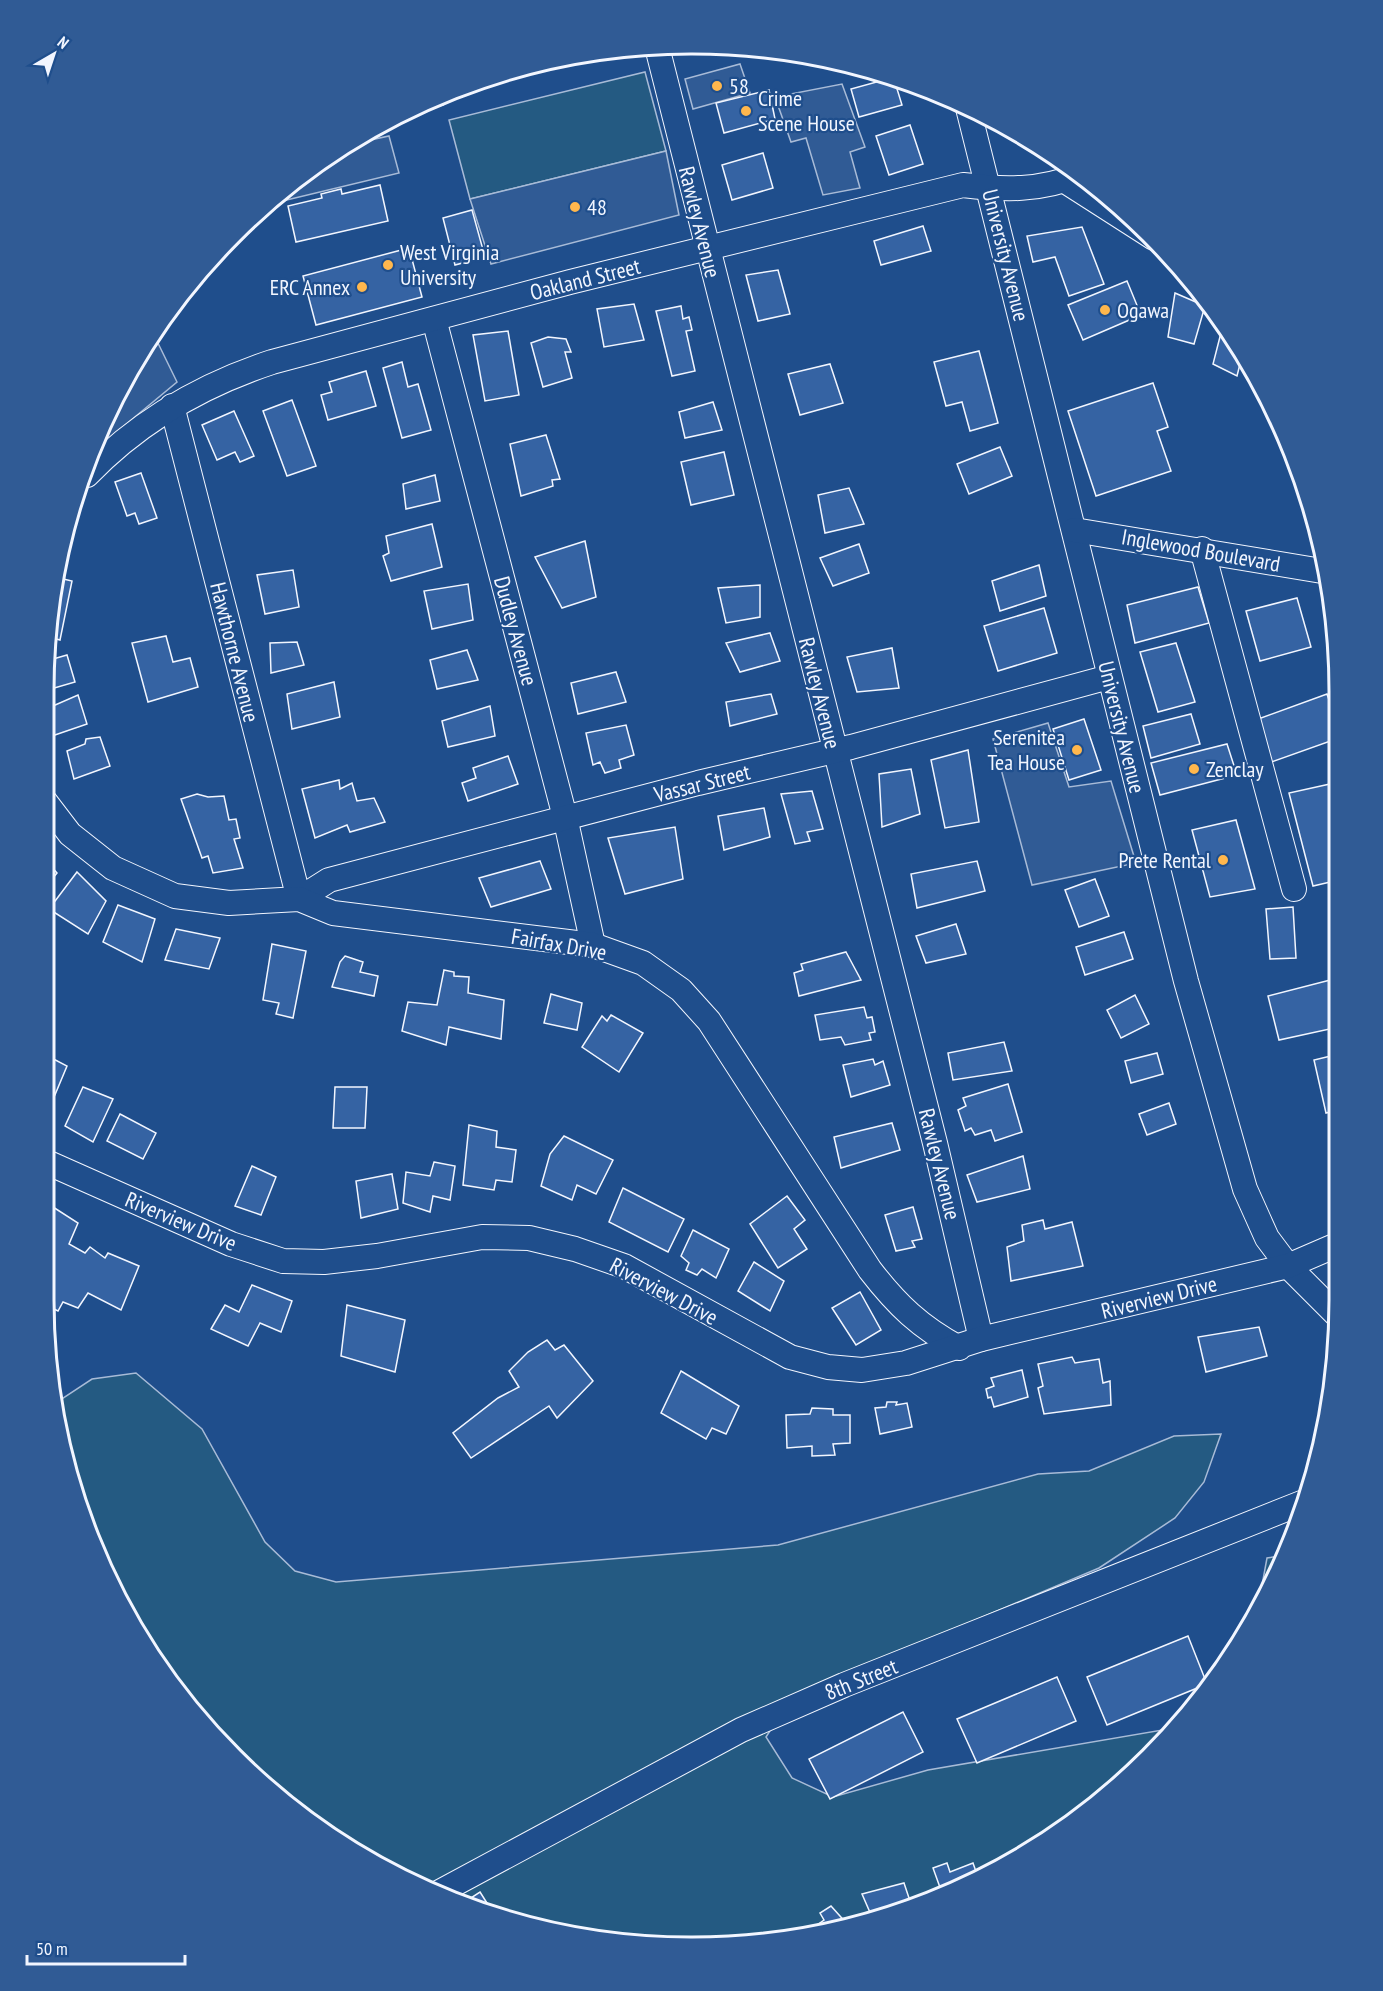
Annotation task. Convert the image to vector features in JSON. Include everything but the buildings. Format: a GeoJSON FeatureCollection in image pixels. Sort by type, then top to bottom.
{"type":"FeatureCollection","features":[{"type":"Feature","properties":{"kind":"street","name":"Rawley Avenue"},"geometry":{"type":"LineString","coordinates":[[659,55],[932,1131],[981,1339]]}},
{"type":"Feature","properties":{"kind":"street","name":"University Avenue"},"geometry":{"type":"LineString","coordinates":[[971,119],[1186,981],[1245,1189],[1267,1238],[1288,1266],[1329,1307]]}},
{"type":"Feature","properties":{"kind":"street","name":"Oakland Street"},"geometry":{"type":"LineString","coordinates":[[95,468],[172,406],[225,378],[303,353],[963,184],[1017,190],[1070,178]]}},
{"type":"Feature","properties":{"kind":"street","name":"Dudley Avenue"},"geometry":{"type":"LineString","coordinates":[[434,319],[565,817],[593,945]]}},
{"type":"Feature","properties":{"kind":"street","name":"Hawthorne Avenue"},"geometry":{"type":"LineString","coordinates":[[172,406],[299,899]]}},
{"type":"Feature","properties":{"kind":"street","name":"Inglewood Boulevard"},"geometry":{"type":"LineString","coordinates":[[1074,530],[1202,549],[1318,570]]}},
{"type":"Feature","properties":{"kind":"street"},"geometry":{"type":"LineString","coordinates":[[1202,549],[1294,889]]}},
{"type":"Feature","properties":{"kind":"street","name":"Vassar Street"},"geometry":{"type":"LineString","coordinates":[[299,899],[328,880],[1109,677]]}},
{"type":"Feature","properties":{"kind":"street","name":"Fairfax Drive"},"geometry":{"type":"LineString","coordinates":[[54,813],[70,834],[113,868],[175,896],[229,903],[299,899],[333,913],[593,945],[643,963],[681,990],[709,1021],[870,1270],[896,1303],[928,1332],[959,1348]]}},
{"type":"Feature","properties":{"kind":"street","name":"Riverview Drive"},"geometry":{"type":"LineString","coordinates":[[54,1165],[231,1244],[283,1262],[324,1262],[367,1257],[482,1237],[529,1238],[575,1249],[624,1266],[790,1357],[828,1367],[862,1370],[906,1363],[959,1348],[981,1339],[1288,1266],[1329,1249]]}},
{"type":"Feature","properties":{"kind":"street","name":"8th Street"},"geometry":{"type":"LineString","coordinates":[[448,1888],[741,1730],[844,1685],[1294,1506]]}},
{"type":"Feature","properties":{"kind":"shaded area","name":"58"},"geometry":{"type":"Polygon","coordinates":[[[740,64],[750,93],[693,109],[685,79],[740,64]]]}},
{"type":"Feature","properties":{"kind":"shaded area"},"geometry":{"type":"Polygon","coordinates":[[[645,72],[666,151],[470,199],[449,120],[645,72]]]}},
{"type":"Feature","properties":{"kind":"shaded area"},"geometry":{"type":"Polygon","coordinates":[[[842,84],[865,147],[850,152],[860,188],[823,195],[806,138],[791,142],[775,97],[842,84]]]}},
{"type":"Feature","properties":{"kind":"shaded area"},"geometry":{"type":"Polygon","coordinates":[[[389,136],[399,173],[285,200],[337,161],[372,140],[389,136]]]}},
{"type":"Feature","properties":{"kind":"shaded area","name":"48"},"geometry":{"type":"Polygon","coordinates":[[[666,151],[679,215],[491,264],[470,199],[666,151]]]}},
{"type":"Feature","properties":{"kind":"shaded area"},"geometry":{"type":"Polygon","coordinates":[[[158,342],[177,382],[106,441],[139,373],[158,342]]]}},
{"type":"Feature","properties":{"kind":"shaded area"},"geometry":{"type":"Polygon","coordinates":[[[1048,723],[1069,787],[1111,781],[1136,863],[1032,885],[993,739],[1048,723]]]}},
{"type":"Feature","properties":{"kind":"shaded area"},"geometry":{"type":"Polygon","coordinates":[[[136,1373],[202,1429],[265,1542],[295,1571],[336,1582],[778,1545],[1038,1474],[1089,1471],[1174,1436],[1221,1434],[1204,1482],[1175,1518],[1099,1568],[791,1698],[766,1737],[792,1778],[833,1797],[928,1770],[1161,1730],[1112,1779],[1046,1830],[1010,1852],[935,1888],[896,1903],[816,1925],[775,1932],[733,1936],[650,1936],[567,1925],[527,1915],[487,1903],[410,1871],[337,1830],[271,1779],[241,1750],[212,1720],[161,1654],[139,1618],[103,1543],[76,1464],[62,1399],[92,1379],[136,1373]]]}},
{"type":"Feature","properties":{"kind":"shaded area"},"geometry":{"type":"Polygon","coordinates":[[[1274,1557],[1263,1582],[1267,1558],[1274,1557]]]}},
{"type":"Feature","properties":{"kind":"place","name":"58"},"geometry":{"type":"Point","coordinates":[717,86]}},
{"type":"Feature","properties":{"kind":"place","name":"Crime Scene House"},"geometry":{"type":"Point","coordinates":[746,111]}},
{"type":"Feature","properties":{"kind":"place","name":"48"},"geometry":{"type":"Point","coordinates":[575,207]}},
{"type":"Feature","properties":{"kind":"place","name":"West Virginia University"},"geometry":{"type":"Point","coordinates":[388,265]}},
{"type":"Feature","properties":{"kind":"place","name":"ERC Annex"},"geometry":{"type":"Point","coordinates":[362,287]}},
{"type":"Feature","properties":{"kind":"place","name":"Ogawa"},"geometry":{"type":"Point","coordinates":[1105,310]}},
{"type":"Feature","properties":{"kind":"place","name":"Serenitea Tea House"},"geometry":{"type":"Point","coordinates":[1077,750]}},
{"type":"Feature","properties":{"kind":"place","name":"Zenclay"},"geometry":{"type":"Point","coordinates":[1194,769]}},
{"type":"Feature","properties":{"kind":"place","name":"Prete Rental"},"geometry":{"type":"Point","coordinates":[1223,860]}}]}
